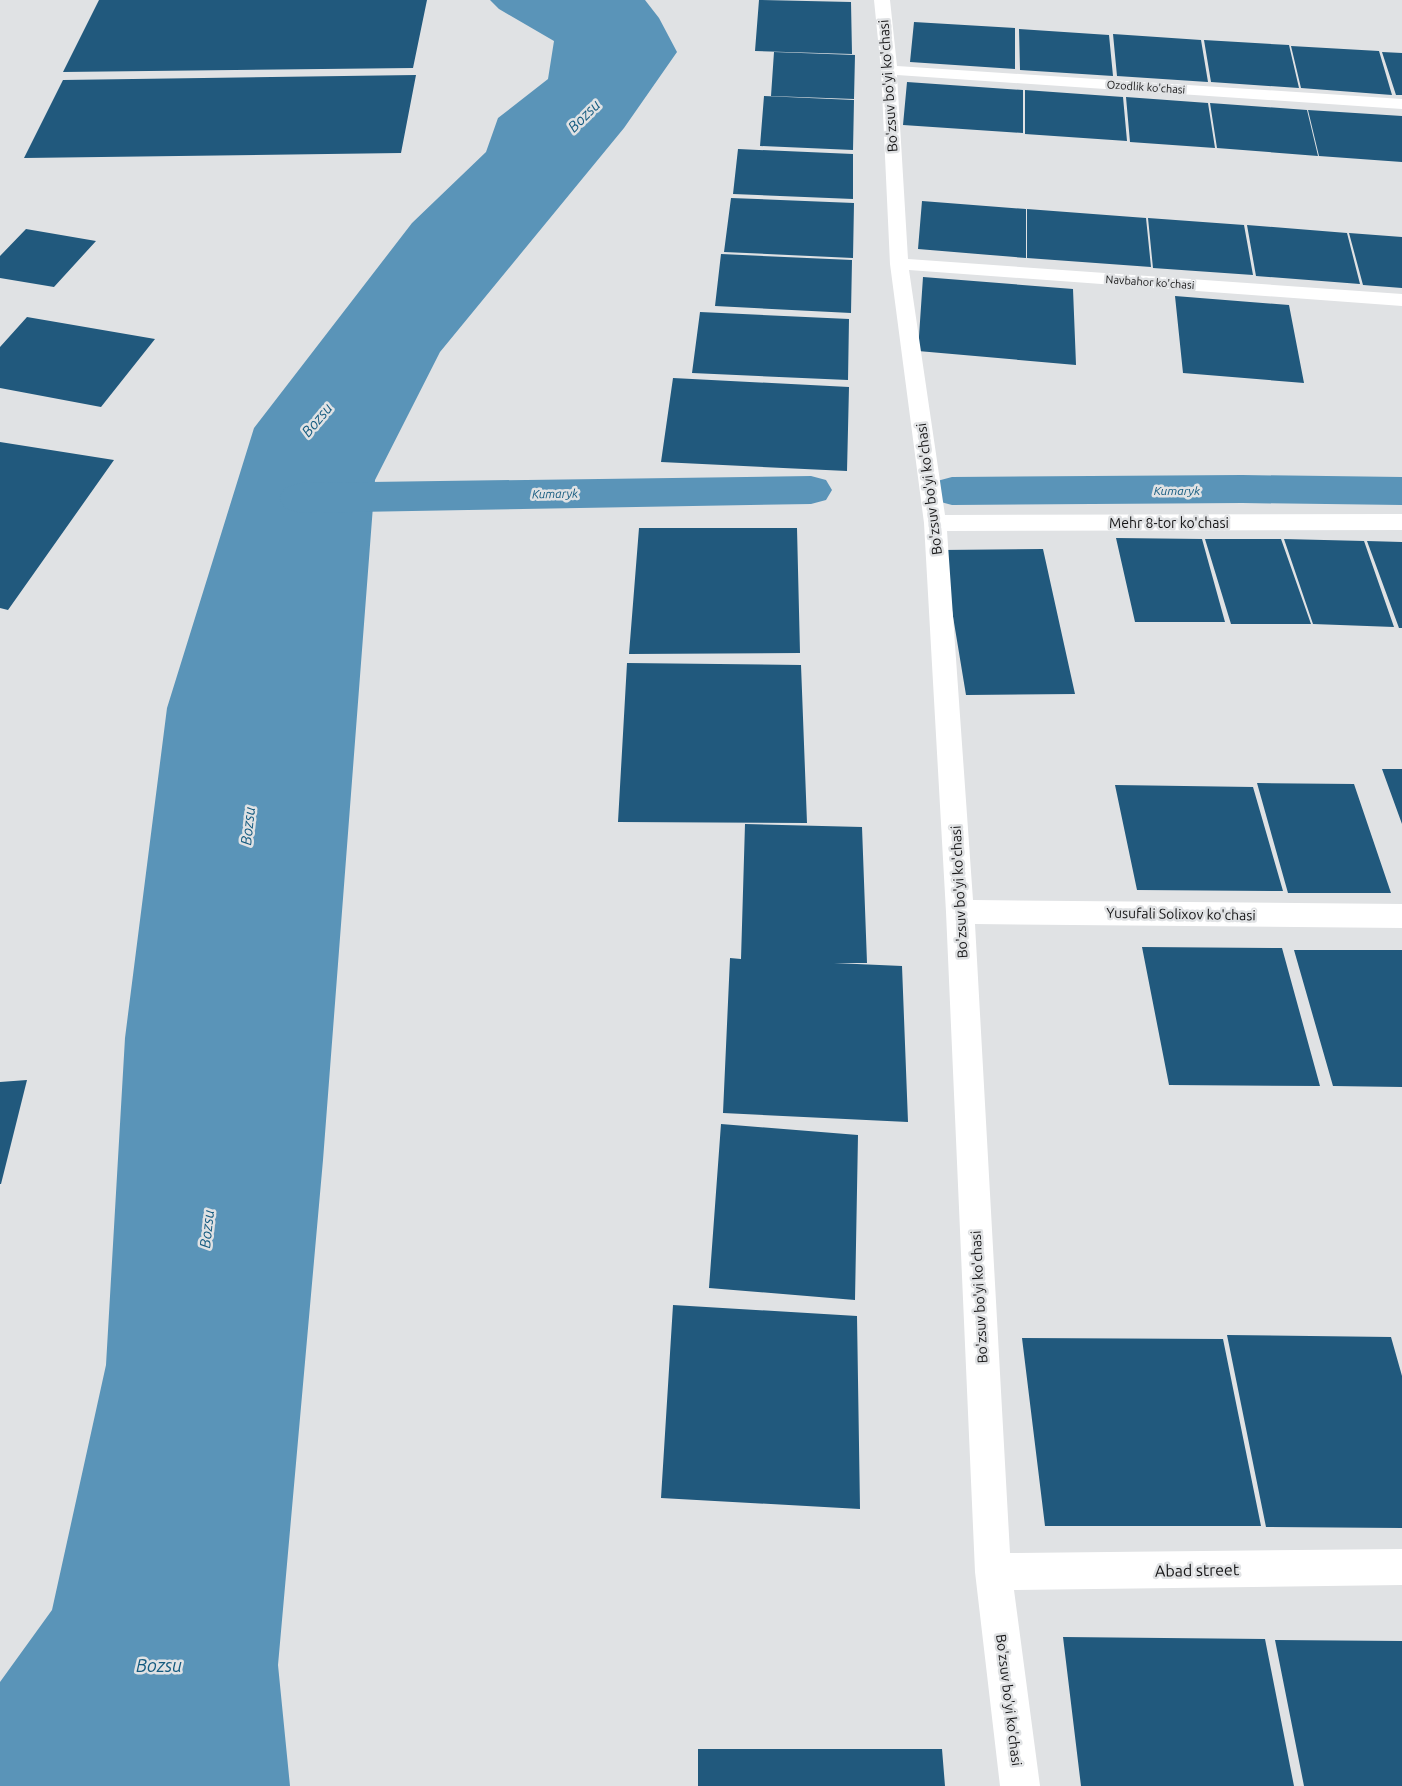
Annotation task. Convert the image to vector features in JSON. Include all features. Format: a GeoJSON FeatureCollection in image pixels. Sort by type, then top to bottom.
{"type":"FeatureCollection","features":[{"type":"Feature","properties":{"kind":"street","name":"Bo'zsuv bo'yi ko'chasi"},"geometry":{"type":"LineString","coordinates":[[882,0],[889,70],[898,264],[935,523],[960,912],[993,1572],[1020,1786]]}},
{"type":"Feature","properties":{"kind":"street","name":"Ozodlik ko'chasi"},"geometry":{"type":"LineString","coordinates":[[889,70],[1402,104]]}},
{"type":"Feature","properties":{"kind":"street","name":"Navbahor ko'chasi"},"geometry":{"type":"LineString","coordinates":[[898,264],[1402,300]]}},
{"type":"Feature","properties":{"kind":"street","name":"Mehr 8-tor ko'chasi"},"geometry":{"type":"LineString","coordinates":[[935,523],[1402,522]]}},
{"type":"Feature","properties":{"kind":"street","name":"Yusufali Solixov ko'chasi"},"geometry":{"type":"LineString","coordinates":[[960,912],[1402,916]]}},
{"type":"Feature","properties":{"kind":"street","name":"Abad street"},"geometry":{"type":"LineString","coordinates":[[993,1572],[1402,1567]]}},
{"type":"Feature","properties":{"kind":"water","name":"Bozsu"},"geometry":{"type":"Polygon","coordinates":[[[490,0],[645,0],[659,18],[677,52],[624,128],[440,352],[375,480],[323,1160],[278,1665],[290,1786],[0,1786],[0,1682],[52,1610],[106,1365],[125,1038],[167,708],[254,428],[412,223],[486,152],[498,118],[548,79],[554,41],[499,9],[490,0]]]}},
{"type":"Feature","properties":{"kind":"building"},"geometry":{"type":"Polygon","coordinates":[[[99,0],[427,0],[413,68],[63,72],[99,0]]]}},
{"type":"Feature","properties":{"kind":"building"},"geometry":{"type":"Polygon","coordinates":[[[759,0],[851,2],[852,54],[755,51],[759,0]]]}},
{"type":"Feature","properties":{"kind":"building"},"geometry":{"type":"Polygon","coordinates":[[[914,22],[1015,28],[1015,69],[910,62],[914,22]]]}},
{"type":"Feature","properties":{"kind":"building"},"geometry":{"type":"Polygon","coordinates":[[[1019,29],[1109,35],[1113,76],[1020,70],[1019,29]]]}},
{"type":"Feature","properties":{"kind":"building"},"geometry":{"type":"Polygon","coordinates":[[[1113,34],[1201,40],[1208,82],[1117,76],[1113,34]]]}},
{"type":"Feature","properties":{"kind":"building"},"geometry":{"type":"Polygon","coordinates":[[[1204,40],[1289,45],[1299,88],[1211,82],[1204,40]]]}},
{"type":"Feature","properties":{"kind":"building"},"geometry":{"type":"Polygon","coordinates":[[[1291,46],[1379,51],[1392,95],[1301,88],[1291,46]]]}},
{"type":"Feature","properties":{"kind":"building"},"geometry":{"type":"Polygon","coordinates":[[[774,52],[855,55],[854,99],[771,96],[774,52]]]}},
{"type":"Feature","properties":{"kind":"building"},"geometry":{"type":"Polygon","coordinates":[[[1382,52],[1402,53],[1402,95],[1396,95],[1382,52]]]}},
{"type":"Feature","properties":{"kind":"building"},"geometry":{"type":"Polygon","coordinates":[[[416,75],[401,153],[24,158],[63,80],[416,75]]]}},
{"type":"Feature","properties":{"kind":"building"},"geometry":{"type":"Polygon","coordinates":[[[907,82],[1023,90],[1023,133],[903,125],[907,82]]]}},
{"type":"Feature","properties":{"kind":"building"},"geometry":{"type":"Polygon","coordinates":[[[1025,90],[1123,97],[1127,141],[1025,134],[1025,90]]]}},
{"type":"Feature","properties":{"kind":"building"},"geometry":{"type":"Polygon","coordinates":[[[764,96],[854,100],[853,150],[760,146],[764,96]]]}},
{"type":"Feature","properties":{"kind":"building"},"geometry":{"type":"Polygon","coordinates":[[[1126,97],[1208,103],[1215,148],[1130,142],[1126,97]]]}},
{"type":"Feature","properties":{"kind":"building"},"geometry":{"type":"Polygon","coordinates":[[[1210,103],[1307,110],[1318,156],[1217,148],[1210,103]]]}},
{"type":"Feature","properties":{"kind":"building"},"geometry":{"type":"Polygon","coordinates":[[[1308,110],[1402,116],[1402,162],[1319,156],[1308,110]]]}},
{"type":"Feature","properties":{"kind":"building"},"geometry":{"type":"Polygon","coordinates":[[[738,149],[853,154],[853,199],[733,194],[738,149]]]}},
{"type":"Feature","properties":{"kind":"building"},"geometry":{"type":"Polygon","coordinates":[[[731,198],[854,203],[853,258],[724,252],[731,198]]]}},
{"type":"Feature","properties":{"kind":"building"},"geometry":{"type":"Polygon","coordinates":[[[922,201],[1026,209],[1026,258],[918,249],[922,201]]]}},
{"type":"Feature","properties":{"kind":"building"},"geometry":{"type":"Polygon","coordinates":[[[1027,209],[1146,218],[1151,267],[1027,258],[1027,209]]]}},
{"type":"Feature","properties":{"kind":"building"},"geometry":{"type":"Polygon","coordinates":[[[1148,218],[1244,225],[1253,275],[1153,268],[1148,218]]]}},
{"type":"Feature","properties":{"kind":"building"},"geometry":{"type":"Polygon","coordinates":[[[1247,225],[1347,233],[1360,284],[1256,276],[1247,225]]]}},
{"type":"Feature","properties":{"kind":"building"},"geometry":{"type":"Polygon","coordinates":[[[26,229],[96,241],[54,287],[0,278],[0,256],[26,229]]]}},
{"type":"Feature","properties":{"kind":"building"},"geometry":{"type":"Polygon","coordinates":[[[1349,233],[1402,237],[1402,288],[1363,285],[1349,233]]]}},
{"type":"Feature","properties":{"kind":"building"},"geometry":{"type":"Polygon","coordinates":[[[721,254],[852,260],[851,313],[715,306],[721,254]]]}},
{"type":"Feature","properties":{"kind":"building"},"geometry":{"type":"Polygon","coordinates":[[[923,277],[1073,289],[1076,365],[918,351],[923,277]]]}},
{"type":"Feature","properties":{"kind":"building"},"geometry":{"type":"Polygon","coordinates":[[[1175,296],[1289,305],[1304,383],[1183,373],[1175,296]]]}},
{"type":"Feature","properties":{"kind":"building"},"geometry":{"type":"Polygon","coordinates":[[[700,312],[849,319],[848,380],[692,373],[700,312]]]}},
{"type":"Feature","properties":{"kind":"building"},"geometry":{"type":"Polygon","coordinates":[[[27,317],[155,339],[101,407],[0,388],[0,347],[27,317]]]}},
{"type":"Feature","properties":{"kind":"building"},"geometry":{"type":"Polygon","coordinates":[[[673,378],[849,387],[847,471],[661,462],[673,378]]]}},
{"type":"Feature","properties":{"kind":"building"},"geometry":{"type":"Polygon","coordinates":[[[0,442],[114,460],[8,610],[0,608],[0,442]]]}},
{"type":"Feature","properties":{"kind":"building"},"geometry":{"type":"Polygon","coordinates":[[[639,528],[797,528],[800,653],[629,654],[639,528]]]}},
{"type":"Feature","properties":{"kind":"building"},"geometry":{"type":"Polygon","coordinates":[[[1116,538],[1202,539],[1225,622],[1135,622],[1116,538]]]}},
{"type":"Feature","properties":{"kind":"building"},"geometry":{"type":"Polygon","coordinates":[[[1205,539],[1281,539],[1311,624],[1231,624],[1205,539]]]}},
{"type":"Feature","properties":{"kind":"building"},"geometry":{"type":"Polygon","coordinates":[[[1284,539],[1364,541],[1394,627],[1313,624],[1284,539]]]}},
{"type":"Feature","properties":{"kind":"building"},"geometry":{"type":"Polygon","coordinates":[[[1367,541],[1402,542],[1402,628],[1399,628],[1367,541]]]}},
{"type":"Feature","properties":{"kind":"building"},"geometry":{"type":"Polygon","coordinates":[[[1043,549],[1075,694],[966,695],[942,550],[1043,549]]]}},
{"type":"Feature","properties":{"kind":"building"},"geometry":{"type":"Polygon","coordinates":[[[627,663],[801,665],[807,823],[618,822],[627,663]]]}},
{"type":"Feature","properties":{"kind":"building"},"geometry":{"type":"Polygon","coordinates":[[[1382,769],[1402,769],[1402,824],[1382,769]]]}},
{"type":"Feature","properties":{"kind":"building"},"geometry":{"type":"Polygon","coordinates":[[[1257,783],[1354,784],[1391,893],[1288,893],[1257,783]]]}},
{"type":"Feature","properties":{"kind":"building"},"geometry":{"type":"Polygon","coordinates":[[[1115,785],[1253,787],[1283,891],[1137,890],[1115,785]]]}},
{"type":"Feature","properties":{"kind":"building"},"geometry":{"type":"Polygon","coordinates":[[[745,824],[862,827],[867,963],[834,963],[902,966],[908,1122],[723,1113],[730,958],[741,959],[745,824]]]}},
{"type":"Feature","properties":{"kind":"building"},"geometry":{"type":"Polygon","coordinates":[[[1142,947],[1282,948],[1320,1086],[1169,1085],[1142,947]]]}},
{"type":"Feature","properties":{"kind":"building"},"geometry":{"type":"Polygon","coordinates":[[[1294,950],[1402,950],[1402,1087],[1333,1086],[1294,950]]]}},
{"type":"Feature","properties":{"kind":"building"},"geometry":{"type":"Polygon","coordinates":[[[27,1080],[1,1184],[0,1184],[0,1082],[27,1080]]]}},
{"type":"Feature","properties":{"kind":"building"},"geometry":{"type":"Polygon","coordinates":[[[721,1124],[858,1135],[855,1300],[709,1288],[721,1124]]]}},
{"type":"Feature","properties":{"kind":"building"},"geometry":{"type":"Polygon","coordinates":[[[673,1305],[857,1316],[860,1509],[661,1498],[673,1305]]]}},
{"type":"Feature","properties":{"kind":"building"},"geometry":{"type":"Polygon","coordinates":[[[1227,1335],[1391,1337],[1402,1376],[1402,1528],[1266,1527],[1227,1335]]]}},
{"type":"Feature","properties":{"kind":"building"},"geometry":{"type":"Polygon","coordinates":[[[1022,1338],[1223,1339],[1261,1526],[1045,1526],[1022,1338]]]}},
{"type":"Feature","properties":{"kind":"building"},"geometry":{"type":"Polygon","coordinates":[[[1063,1637],[1265,1639],[1294,1786],[1081,1786],[1063,1637]]]}},
{"type":"Feature","properties":{"kind":"building"},"geometry":{"type":"Polygon","coordinates":[[[1275,1640],[1402,1641],[1402,1786],[1304,1786],[1275,1640]]]}},
{"type":"Feature","properties":{"kind":"building"},"geometry":{"type":"Polygon","coordinates":[[[698,1749],[942,1749],[945,1786],[698,1786],[698,1749]]]}},
{"type":"Feature","properties":{"kind":"waterway","name":"Kumaryk"},"geometry":{"type":"LineString","coordinates":[[952,491],[1242,489],[1402,491]]}},
{"type":"Feature","properties":{"kind":"waterway","name":"Kumaryk"},"geometry":{"type":"LineString","coordinates":[[300,498],[811,490]]}}]}
